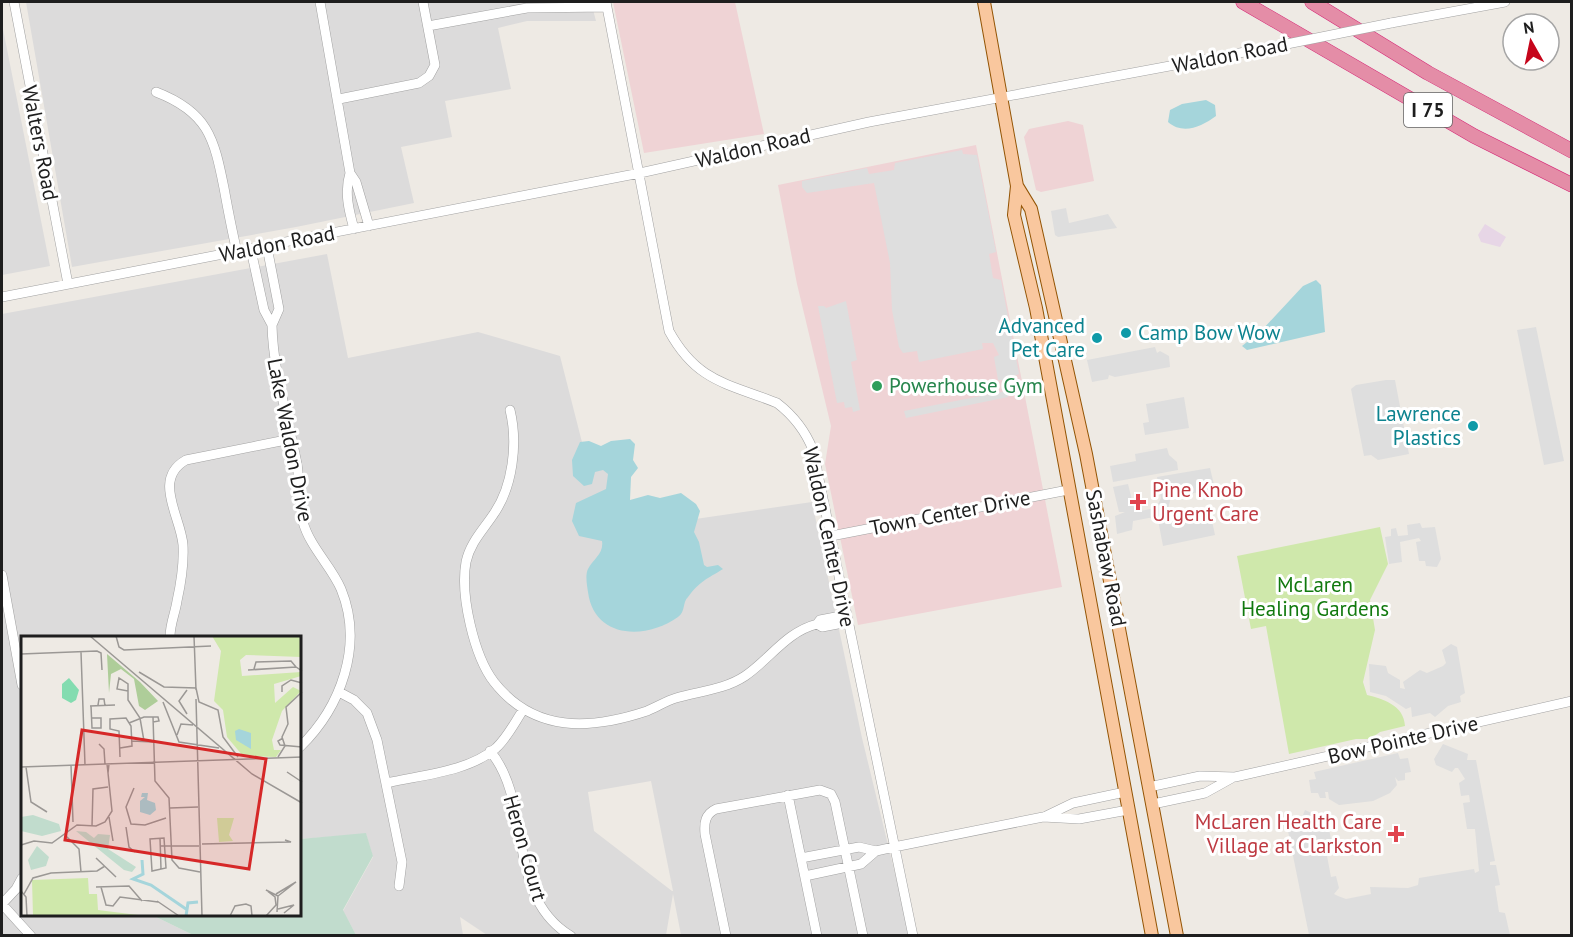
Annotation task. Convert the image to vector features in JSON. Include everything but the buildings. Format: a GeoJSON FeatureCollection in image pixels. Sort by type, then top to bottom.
{"type":"FeatureCollection","features":[{"type":"Feature","properties":{"kind":"highway"},"geometry":{"type":"LineString","coordinates":[[1235,2],[1288,30]]}},
{"type":"Feature","properties":{"kind":"highway","name":"I 75"},"geometry":{"type":"LineString","coordinates":[[1243,2],[1474,136],[1572,185]]}},
{"type":"Feature","properties":{"kind":"highway","name":"I 75"},"geometry":{"type":"LineString","coordinates":[[1312,2],[1335,13],[1428,73],[1572,151]]}},
{"type":"Feature","properties":{"kind":"highway"},"geometry":{"type":"LineString","coordinates":[[1320,2],[1335,13]]}},
{"type":"Feature","properties":{"kind":"main road","name":"Sashabaw Road"},"geometry":{"type":"LineString","coordinates":[[984,2],[1017,186],[1014,215],[1048,379],[1152,936]]}},
{"type":"Feature","properties":{"kind":"main road","name":"Sashabaw Road"},"geometry":{"type":"LineString","coordinates":[[1017,186],[1031,209],[1070,378],[1177,936]]}},
{"type":"Feature","properties":{"kind":"main road"},"geometry":{"type":"LineString","coordinates":[[1023,252],[1040,248]]}},
{"type":"Feature","properties":{"kind":"main road"},"geometry":{"type":"LineString","coordinates":[[1048,379],[1052,374],[1058,372],[1070,378]]}},
{"type":"Feature","properties":{"kind":"main road"},"geometry":{"type":"LineString","coordinates":[[1082,565],[1094,576],[1109,574]]}},
{"type":"Feature","properties":{"kind":"main road"},"geometry":{"type":"LineString","coordinates":[[1098,647],[1104,642],[1113,642],[1125,657]]}},
{"type":"Feature","properties":{"kind":"street","name":"Walters Road"},"geometry":{"type":"LineString","coordinates":[[14,2],[68,284]]}},
{"type":"Feature","properties":{"kind":"street"},"geometry":{"type":"LineString","coordinates":[[320,2],[339,99],[350,173],[356,182],[369,226]]}},
{"type":"Feature","properties":{"kind":"street"},"geometry":{"type":"LineString","coordinates":[[339,99],[419,83],[429,76],[435,65],[423,2]]}},
{"type":"Feature","properties":{"kind":"street","name":"Waldon Road"},"geometry":{"type":"LineString","coordinates":[[2,297],[640,173],[869,122],[1505,2]]}},
{"type":"Feature","properties":{"kind":"street"},"geometry":{"type":"LineString","coordinates":[[428,26],[526,5],[606,4]]}},
{"type":"Feature","properties":{"kind":"street","name":"Waldon Center Drive"},"geometry":{"type":"LineString","coordinates":[[606,4],[670,333],[682,353],[704,374],[777,403],[796,420],[807,435],[813,450],[913,936]]}},
{"type":"Feature","properties":{"kind":"street"},"geometry":{"type":"LineString","coordinates":[[156,93],[185,105],[207,129],[218,158],[237,252]]}},
{"type":"Feature","properties":{"kind":"street"},"geometry":{"type":"LineString","coordinates":[[350,173],[346,183],[347,198],[354,229]]}},
{"type":"Feature","properties":{"kind":"street","name":"Lake Waldon Drive"},"geometry":{"type":"LineString","coordinates":[[267,247],[279,309],[272,325],[272,350],[291,439],[303,524],[334,575],[347,611],[349,660],[339,692],[311,736],[302,745]]}},
{"type":"Feature","properties":{"kind":"street","name":"Lake Waldon Drive"},"geometry":{"type":"LineString","coordinates":[[251,250],[264,310],[272,325]]}},
{"type":"Feature","properties":{"kind":"street"},"geometry":{"type":"LineString","coordinates":[[510,410],[513,420],[511,471],[506,493],[473,543],[463,581],[477,649],[487,673],[502,693],[523,710],[546,720],[576,725],[648,710],[675,698],[732,683],[745,676],[780,643],[806,627],[817,624],[822,627],[847,618]]}},
{"type":"Feature","properties":{"kind":"street"},"geometry":{"type":"LineString","coordinates":[[170,636],[170,626],[181,578],[183,545],[170,495],[170,479],[173,470],[186,460],[291,439]]}},
{"type":"Feature","properties":{"kind":"street","name":"Town Center Drive"},"geometry":{"type":"LineString","coordinates":[[831,536],[1068,489]]}},
{"type":"Feature","properties":{"kind":"street"},"geometry":{"type":"LineString","coordinates":[[2,575],[21,680]]}},
{"type":"Feature","properties":{"kind":"street"},"geometry":{"type":"LineString","coordinates":[[339,692],[354,700],[367,713],[377,740],[402,862],[399,886]]}},
{"type":"Feature","properties":{"kind":"street","name":"Bow Pointe Drive"},"geometry":{"type":"LineString","coordinates":[[1149,787],[1200,776],[1234,777],[1572,701]]}},
{"type":"Feature","properties":{"kind":"street"},"geometry":{"type":"LineString","coordinates":[[387,783],[458,767],[490,752],[506,735],[523,710]]}},
{"type":"Feature","properties":{"kind":"street","name":"Heron Court"},"geometry":{"type":"LineString","coordinates":[[490,752],[502,769],[506,782],[532,890],[540,908],[559,928],[571,936]]}},
{"type":"Feature","properties":{"kind":"street","name":"Bow Pointe Drive"},"geometry":{"type":"LineString","coordinates":[[1153,804],[1205,793],[1234,777]]}},
{"type":"Feature","properties":{"kind":"street"},"geometry":{"type":"LineString","coordinates":[[726,936],[705,834],[706,818],[716,809],[820,790],[831,794],[835,802],[863,936]]}},
{"type":"Feature","properties":{"kind":"street"},"geometry":{"type":"LineString","coordinates":[[1043,817],[1073,802],[1125,792]]}},
{"type":"Feature","properties":{"kind":"street"},"geometry":{"type":"LineString","coordinates":[[788,795],[817,936]]}},
{"type":"Feature","properties":{"kind":"street"},"geometry":{"type":"LineString","coordinates":[[801,858],[861,847],[876,851],[1043,817],[1079,819],[1128,810]]}},
{"type":"Feature","properties":{"kind":"street"},"geometry":{"type":"LineString","coordinates":[[805,876],[866,862],[876,851]]}},
{"type":"Feature","properties":{"kind":"street"},"geometry":{"type":"LineString","coordinates":[[21,880],[2,904],[31,936]]}},
{"type":"Feature","properties":{"kind":"shaded area"},"geometry":{"type":"Polygon","coordinates":[[[26,2],[591,2],[596,21],[527,21],[498,28],[511,89],[445,101],[452,137],[401,147],[414,203],[296,227],[72,267],[26,2]]]}},
{"type":"Feature","properties":{"kind":"shaded area"},"geometry":{"type":"Polygon","coordinates":[[[613,2],[735,2],[764,134],[644,153],[613,2]]]}},
{"type":"Feature","properties":{"kind":"shaded area"},"geometry":{"type":"Polygon","coordinates":[[[2,24],[50,266],[2,275],[2,24]]]}},
{"type":"Feature","properties":{"kind":"shaded area"},"geometry":{"type":"Polygon","coordinates":[[[1068,121],[1083,125],[1094,181],[1041,192],[1036,190],[1024,137],[1029,129],[1068,121]]]}},
{"type":"Feature","properties":{"kind":"shaded area"},"geometry":{"type":"Polygon","coordinates":[[[976,145],[1062,587],[858,625],[825,464],[831,426],[797,284],[778,185],[976,145]]]}},
{"type":"Feature","properties":{"kind":"shaded area"},"geometry":{"type":"Polygon","coordinates":[[[962,150],[963,154],[977,155],[996,252],[989,254],[993,278],[1001,280],[1019,374],[1005,380],[998,380],[994,357],[999,355],[993,343],[982,343],[983,349],[919,362],[917,351],[903,353],[899,347],[892,310],[890,263],[874,183],[807,193],[802,187],[802,181],[867,168],[869,174],[894,170],[895,163],[962,150]]]}},
{"type":"Feature","properties":{"kind":"shaded area"},"geometry":{"type":"Polygon","coordinates":[[[1066,208],[1069,223],[1108,214],[1117,228],[1058,237],[1055,235],[1051,211],[1066,208]]]}},
{"type":"Feature","properties":{"kind":"shaded area"},"geometry":{"type":"Polygon","coordinates":[[[1485,224],[1506,237],[1500,247],[1481,242],[1478,235],[1485,224]]]}},
{"type":"Feature","properties":{"kind":"shaded area"},"geometry":{"type":"Polygon","coordinates":[[[327,254],[348,358],[478,332],[560,356],[585,454],[618,458],[620,530],[812,502],[862,738],[910,935],[681,935],[673,894],[666,935],[487,935],[460,917],[463,935],[356,935],[343,911],[373,857],[366,834],[302,839],[302,636],[21,636],[21,916],[154,916],[193,935],[2,936],[2,314],[327,254]],[[651,781],[588,792],[594,831],[672,891],[651,781]]]}},
{"type":"Feature","properties":{"kind":"shaded area"},"geometry":{"type":"Polygon","coordinates":[[[846,301],[857,360],[851,362],[860,410],[853,412],[852,407],[845,408],[844,402],[837,403],[818,306],[826,308],[846,301]]]}},
{"type":"Feature","properties":{"kind":"shaded area"},"geometry":{"type":"Polygon","coordinates":[[[1536,327],[1564,461],[1544,465],[1517,330],[1536,327]]]}},
{"type":"Feature","properties":{"kind":"shaded area"},"geometry":{"type":"Polygon","coordinates":[[[1155,347],[1157,353],[1160,351],[1169,356],[1170,367],[1115,377],[1109,375],[1108,379],[1092,382],[1087,360],[1155,347]]]}},
{"type":"Feature","properties":{"kind":"shaded area"},"geometry":{"type":"Polygon","coordinates":[[[1395,380],[1409,454],[1378,460],[1371,455],[1364,456],[1351,389],[1356,385],[1395,380]]]}},
{"type":"Feature","properties":{"kind":"shaded area"},"geometry":{"type":"Polygon","coordinates":[[[1007,391],[1008,397],[906,418],[904,411],[1007,391]]]}},
{"type":"Feature","properties":{"kind":"shaded area"},"geometry":{"type":"Polygon","coordinates":[[[1184,397],[1189,428],[1145,435],[1143,423],[1149,422],[1146,404],[1184,397]]]}},
{"type":"Feature","properties":{"kind":"shaded area"},"geometry":{"type":"Polygon","coordinates":[[[1167,448],[1169,455],[1177,462],[1178,470],[1113,482],[1110,466],[1136,461],[1135,454],[1167,448]]]}},
{"type":"Feature","properties":{"kind":"shaded area"},"geometry":{"type":"Polygon","coordinates":[[[1210,468],[1215,489],[1173,497],[1172,492],[1166,518],[1169,521],[1210,512],[1215,535],[1163,546],[1158,520],[1154,517],[1133,521],[1132,530],[1117,534],[1115,516],[1125,512],[1119,512],[1113,487],[1128,484],[1135,512],[1156,508],[1161,498],[1157,477],[1210,468]]]}},
{"type":"Feature","properties":{"kind":"shaded area"},"geometry":{"type":"Polygon","coordinates":[[[1420,523],[1422,528],[1435,527],[1441,559],[1437,567],[1426,566],[1425,561],[1419,561],[1416,542],[1421,541],[1419,538],[1400,542],[1402,562],[1389,564],[1385,537],[1391,536],[1391,529],[1396,528],[1398,536],[1408,535],[1407,525],[1420,523]]]}},
{"type":"Feature","properties":{"kind":"shaded area"},"geometry":{"type":"Polygon","coordinates":[[[1451,644],[1457,647],[1465,693],[1460,696],[1461,702],[1448,706],[1435,717],[1430,713],[1412,717],[1411,707],[1406,709],[1386,696],[1370,692],[1369,664],[1386,666],[1388,673],[1400,680],[1400,688],[1405,689],[1403,682],[1420,670],[1427,673],[1443,666],[1446,663],[1442,650],[1451,644]]]}},
{"type":"Feature","properties":{"kind":"shaded area"},"geometry":{"type":"Polygon","coordinates":[[[1443,744],[1468,754],[1467,760],[1476,760],[1495,861],[1490,862],[1490,865],[1496,865],[1500,885],[1495,886],[1499,912],[1505,913],[1510,935],[1309,935],[1287,826],[1303,815],[1305,810],[1322,818],[1321,826],[1328,824],[1334,854],[1327,856],[1331,877],[1336,876],[1339,888],[1334,894],[1346,899],[1371,894],[1370,887],[1408,888],[1418,885],[1419,878],[1474,869],[1475,873],[1479,871],[1475,829],[1467,829],[1463,803],[1470,802],[1469,795],[1461,796],[1459,783],[1465,779],[1458,768],[1452,772],[1436,765],[1434,759],[1443,744]]]}},
{"type":"Feature","properties":{"kind":"shaded area"},"geometry":{"type":"Polygon","coordinates":[[[1398,753],[1400,759],[1408,758],[1411,772],[1405,773],[1405,780],[1398,781],[1395,777],[1397,785],[1390,793],[1373,801],[1339,805],[1329,799],[1328,792],[1325,792],[1326,798],[1320,798],[1318,793],[1311,793],[1309,780],[1316,779],[1314,772],[1398,753]]]}},
{"type":"Feature","properties":{"kind":"green space","name":"McLaren Healing Gardens"},"geometry":{"type":"Polygon","coordinates":[[[1380,527],[1388,564],[1370,600],[1375,630],[1363,682],[1367,695],[1386,701],[1397,708],[1404,719],[1405,726],[1380,732],[1370,739],[1356,739],[1289,754],[1266,626],[1251,629],[1237,556],[1380,527]]]}},
{"type":"Feature","properties":{"kind":"green space"},"geometry":{"type":"Polygon","coordinates":[[[366,833],[373,856],[343,910],[356,935],[193,935],[154,916],[302,916],[302,839],[366,833]]]}},
{"type":"Feature","properties":{"kind":"water"},"geometry":{"type":"Polygon","coordinates":[[[1206,100],[1215,105],[1216,116],[1204,123],[1186,129],[1168,122],[1170,110],[1182,104],[1206,100]]]}},
{"type":"Feature","properties":{"kind":"water"},"geometry":{"type":"Polygon","coordinates":[[[1316,280],[1321,285],[1325,332],[1247,350],[1242,346],[1262,330],[1303,286],[1316,280]]]}},
{"type":"Feature","properties":{"kind":"water"},"geometry":{"type":"Polygon","coordinates":[[[630,439],[635,444],[633,460],[638,468],[631,477],[630,500],[648,495],[660,498],[681,493],[696,504],[700,511],[694,532],[699,542],[704,565],[707,567],[718,565],[723,569],[696,587],[686,599],[678,617],[665,624],[637,632],[611,627],[600,619],[592,608],[586,580],[590,565],[600,553],[602,541],[579,536],[572,521],[576,503],[606,489],[608,474],[603,470],[595,472],[592,484],[584,486],[573,476],[572,460],[580,442],[589,441],[601,446],[611,441],[630,439]]]}},
{"type":"Feature","properties":{"kind":"place","name":"Camp Bow Wow"},"geometry":{"type":"Point","coordinates":[1126,333]}},
{"type":"Feature","properties":{"kind":"place","name":"Advanced Pet Care"},"geometry":{"type":"Point","coordinates":[1097,338]}},
{"type":"Feature","properties":{"kind":"place","name":"Powerhouse Gym"},"geometry":{"type":"Point","coordinates":[877,386]}},
{"type":"Feature","properties":{"kind":"place","name":"Lawrence Plastics"},"geometry":{"type":"Point","coordinates":[1473,426]}},
{"type":"Feature","properties":{"kind":"place","name":"Pine Knob Urgent Care"},"geometry":{"type":"Point","coordinates":[1138,502]}},
{"type":"Feature","properties":{"kind":"place","name":"McLaren Health Care Village at Clarkston"},"geometry":{"type":"Point","coordinates":[1396,834]}}]}
